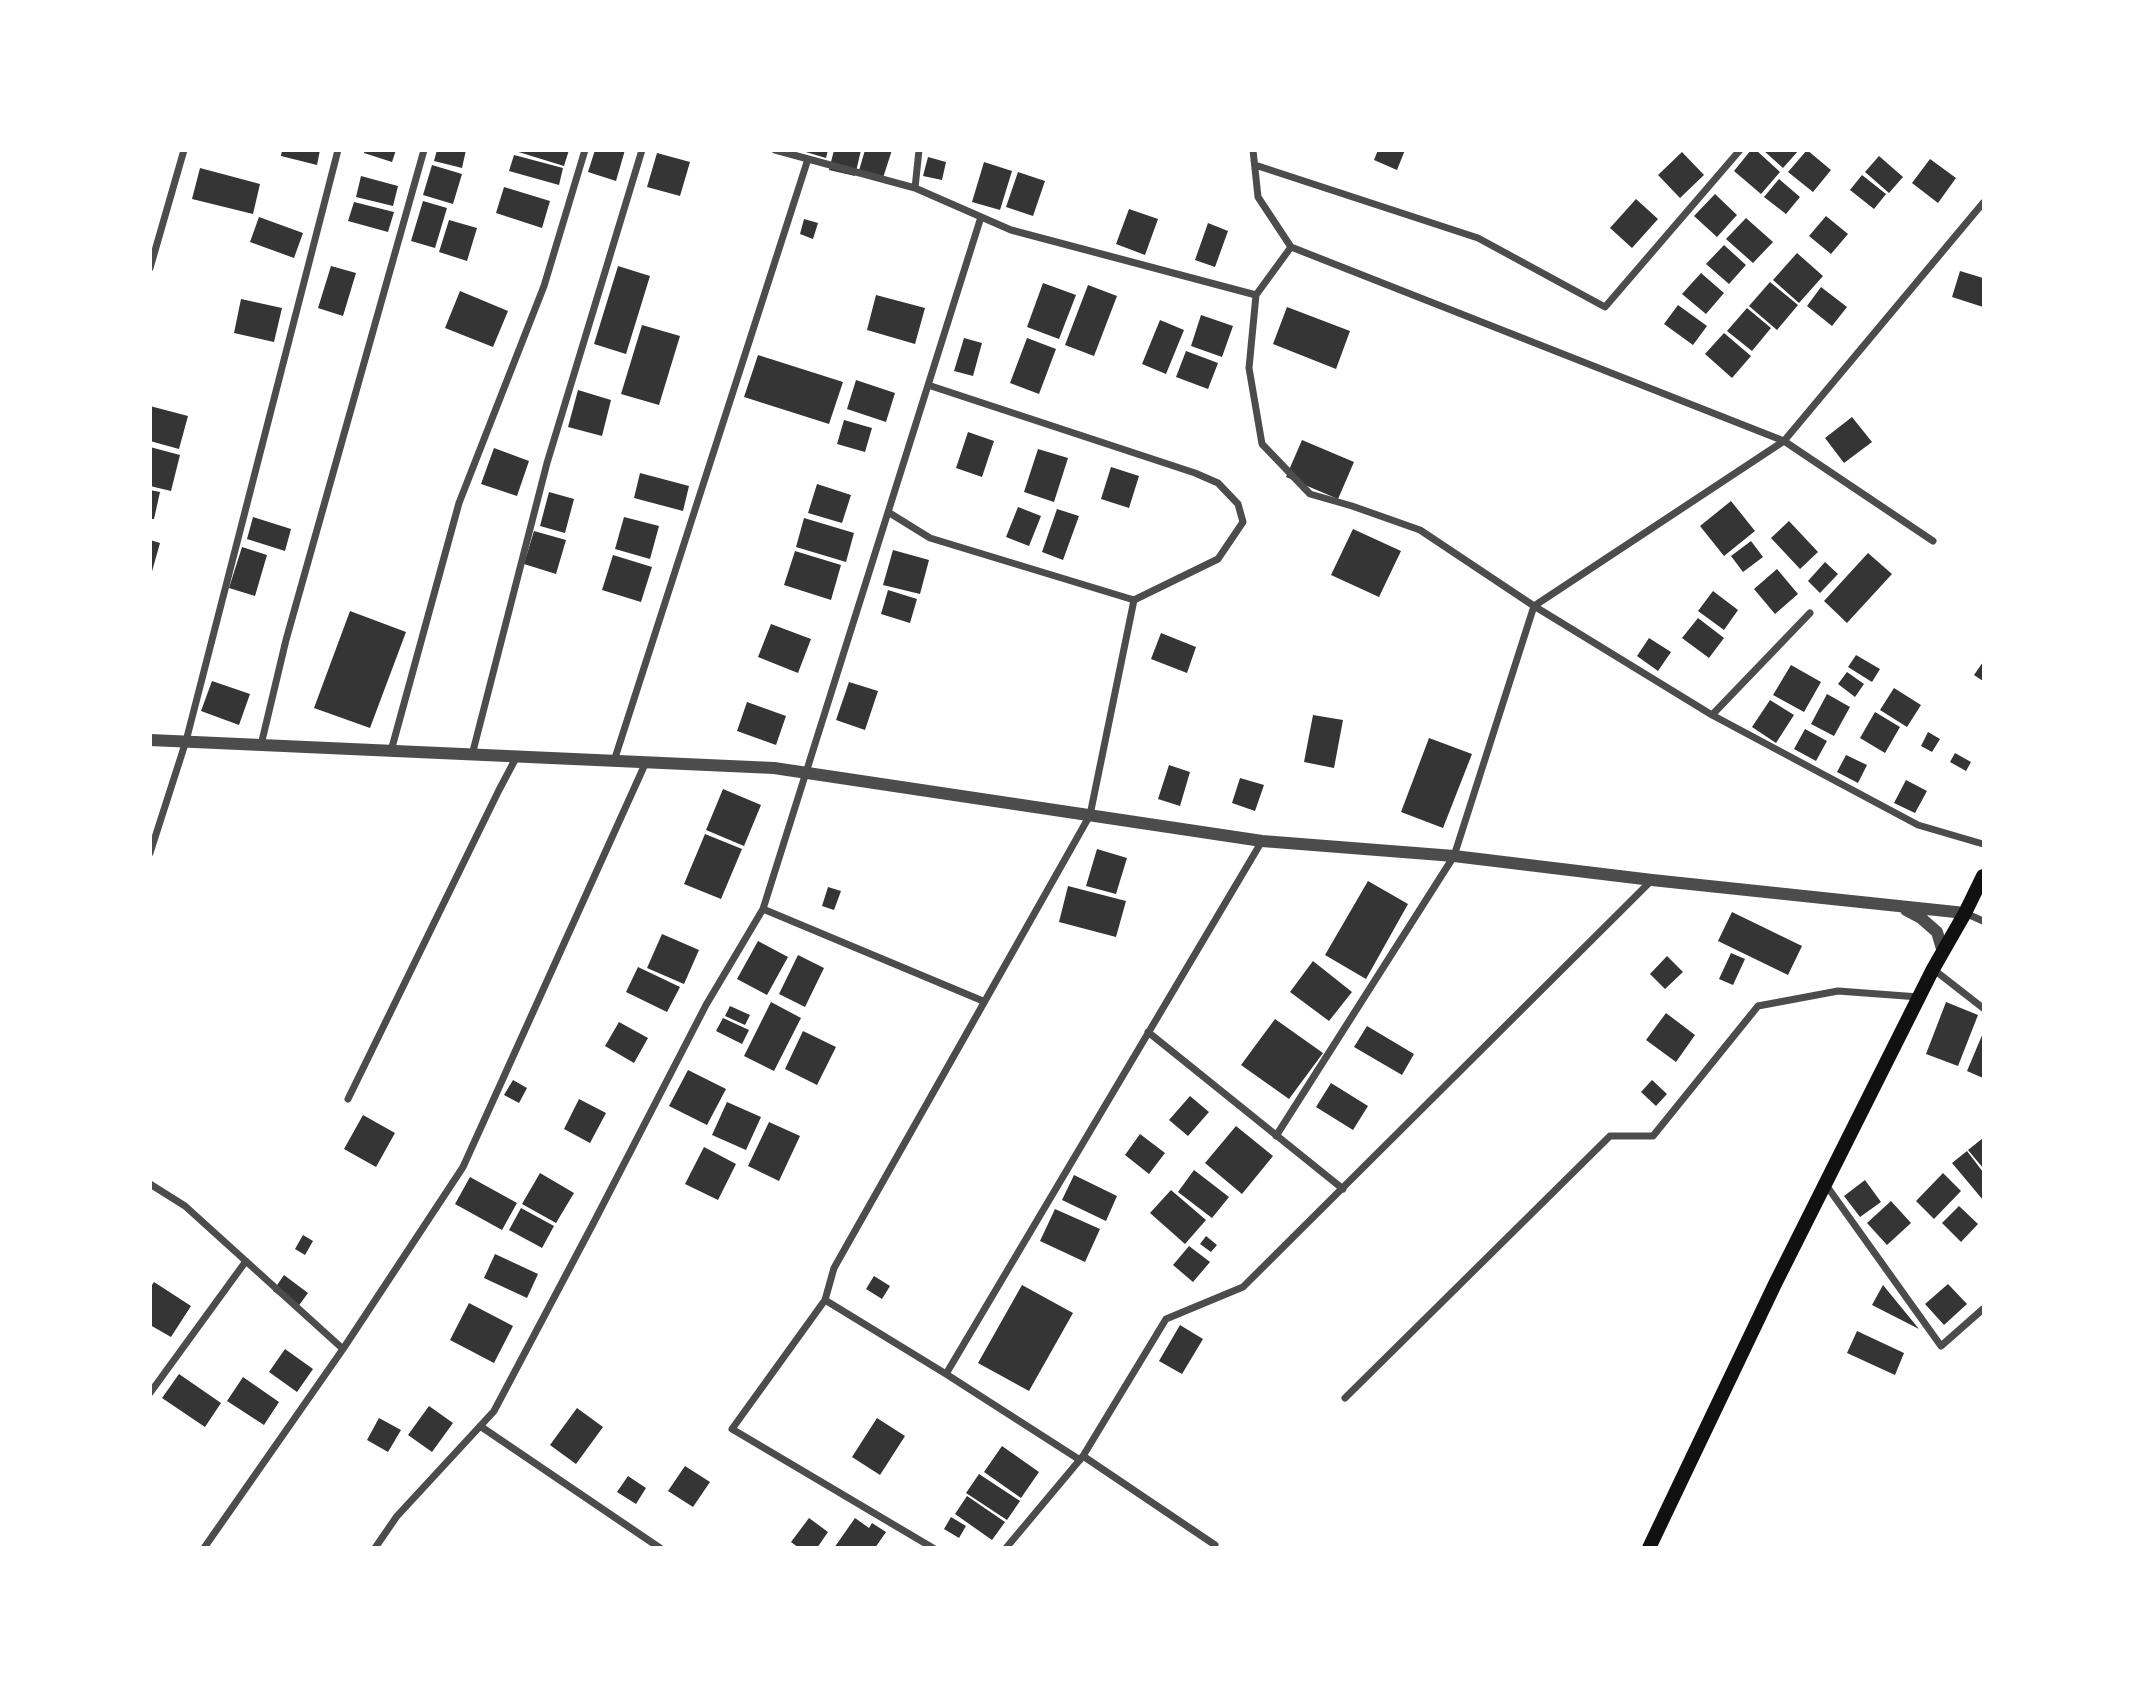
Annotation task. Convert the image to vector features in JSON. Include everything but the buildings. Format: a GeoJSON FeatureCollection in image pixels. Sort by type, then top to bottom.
{"type":"FeatureCollection","features":[{"type":"Feature","properties":{"kind":"main road"},"geometry":{"type":"LineString","coordinates":[[1651,1546],[1775,1284],[1933,969],[1983,876]]}},
{"type":"Feature","properties":{"kind":"street"},"geometry":{"type":"LineString","coordinates":[[150,268],[184,150]]}},
{"type":"Feature","properties":{"kind":"street"},"geometry":{"type":"LineString","coordinates":[[150,853],[186,741],[338,150]]}},
{"type":"Feature","properties":{"kind":"street"},"geometry":{"type":"LineString","coordinates":[[261,745],[286,640],[424,150]]}},
{"type":"Feature","properties":{"kind":"street"},"geometry":{"type":"LineString","coordinates":[[391,751],[459,503],[544,286],[585,150]]}},
{"type":"Feature","properties":{"kind":"street"},"geometry":{"type":"LineString","coordinates":[[472,755],[547,463],[642,150]]}},
{"type":"Feature","properties":{"kind":"street"},"geometry":{"type":"LineString","coordinates":[[775,150],[915,188],[1011,230],[1256,295]]}},
{"type":"Feature","properties":{"kind":"street"},"geometry":{"type":"LineString","coordinates":[[915,188],[919,150]]}},
{"type":"Feature","properties":{"kind":"street"},"geometry":{"type":"LineString","coordinates":[[1253,150],[1258,197],[1291,247],[1784,441],[1933,541]]}},
{"type":"Feature","properties":{"kind":"street"},"geometry":{"type":"LineString","coordinates":[[1255,165],[1478,238],[1605,307],[1740,150]]}},
{"type":"Feature","properties":{"kind":"street"},"geometry":{"type":"LineString","coordinates":[[614,761],[807,159]]}},
{"type":"Feature","properties":{"kind":"street"},"geometry":{"type":"LineString","coordinates":[[1276,1136],[1454,856],[1534,606],[1784,441],[1983,203]]}},
{"type":"Feature","properties":{"kind":"street"},"geometry":{"type":"LineString","coordinates":[[375,1548],[397,1516],[494,1411],[706,1004],[763,909],[981,217]]}},
{"type":"Feature","properties":{"kind":"street"},"geometry":{"type":"LineString","coordinates":[[1291,247],[1256,295],[1249,368],[1262,444],[1310,494],[1420,530],[1534,606],[1712,715],[1918,825],[1983,844]]}},
{"type":"Feature","properties":{"kind":"street"},"geometry":{"type":"LineString","coordinates":[[888,512],[930,538],[1134,600],[1218,559],[1242,522],[1238,504],[1218,483],[1195,473],[928,385]]}},
{"type":"Feature","properties":{"kind":"street"},"geometry":{"type":"LineString","coordinates":[[933,1548],[732,1429],[825,1300],[834,1268],[1090,815],[1134,600]]}},
{"type":"Feature","properties":{"kind":"street"},"geometry":{"type":"LineString","coordinates":[[1712,715],[1810,613]]}},
{"type":"Feature","properties":{"kind":"street"},"geometry":{"type":"LineString","coordinates":[[150,740],[774,768],[1262,841],[1454,856],[1965,913],[1983,922]]}},
{"type":"Feature","properties":{"kind":"street"},"geometry":{"type":"LineString","coordinates":[[348,1099],[517,756]]}},
{"type":"Feature","properties":{"kind":"street"},"geometry":{"type":"LineString","coordinates":[[204,1548],[343,1349],[463,1167],[646,762]]}},
{"type":"Feature","properties":{"kind":"street"},"geometry":{"type":"LineString","coordinates":[[946,1374],[1262,841]]}},
{"type":"Feature","properties":{"kind":"street"},"geometry":{"type":"LineString","coordinates":[[1006,1548],[1081,1458],[1166,1319],[1243,1287],[1652,880]]}},
{"type":"Feature","properties":{"kind":"street"},"geometry":{"type":"LineString","coordinates":[[1900,907],[1922,918],[1937,932],[1943,952]]}},
{"type":"Feature","properties":{"kind":"street"},"geometry":{"type":"LineString","coordinates":[[763,909],[983,1001]]}},
{"type":"Feature","properties":{"kind":"street"},"geometry":{"type":"LineString","coordinates":[[1933,969],[1983,1008]]}},
{"type":"Feature","properties":{"kind":"street"},"geometry":{"type":"LineString","coordinates":[[1345,1398],[1610,1136],[1653,1136],[1758,1006],[1838,991],[1921,997]]}},
{"type":"Feature","properties":{"kind":"street"},"geometry":{"type":"LineString","coordinates":[[1148,1032],[1343,1189]]}},
{"type":"Feature","properties":{"kind":"street"},"geometry":{"type":"LineString","coordinates":[[150,1184],[185,1206],[343,1349]]}},
{"type":"Feature","properties":{"kind":"street"},"geometry":{"type":"LineString","coordinates":[[1826,1185],[1941,1346],[1983,1309]]}},
{"type":"Feature","properties":{"kind":"street"},"geometry":{"type":"LineString","coordinates":[[150,1392],[246,1261]]}},
{"type":"Feature","properties":{"kind":"street"},"geometry":{"type":"LineString","coordinates":[[825,1300],[1081,1458],[1215,1545]]}},
{"type":"Feature","properties":{"kind":"street"},"geometry":{"type":"LineString","coordinates":[[480,1426],[660,1548]]}}]}
